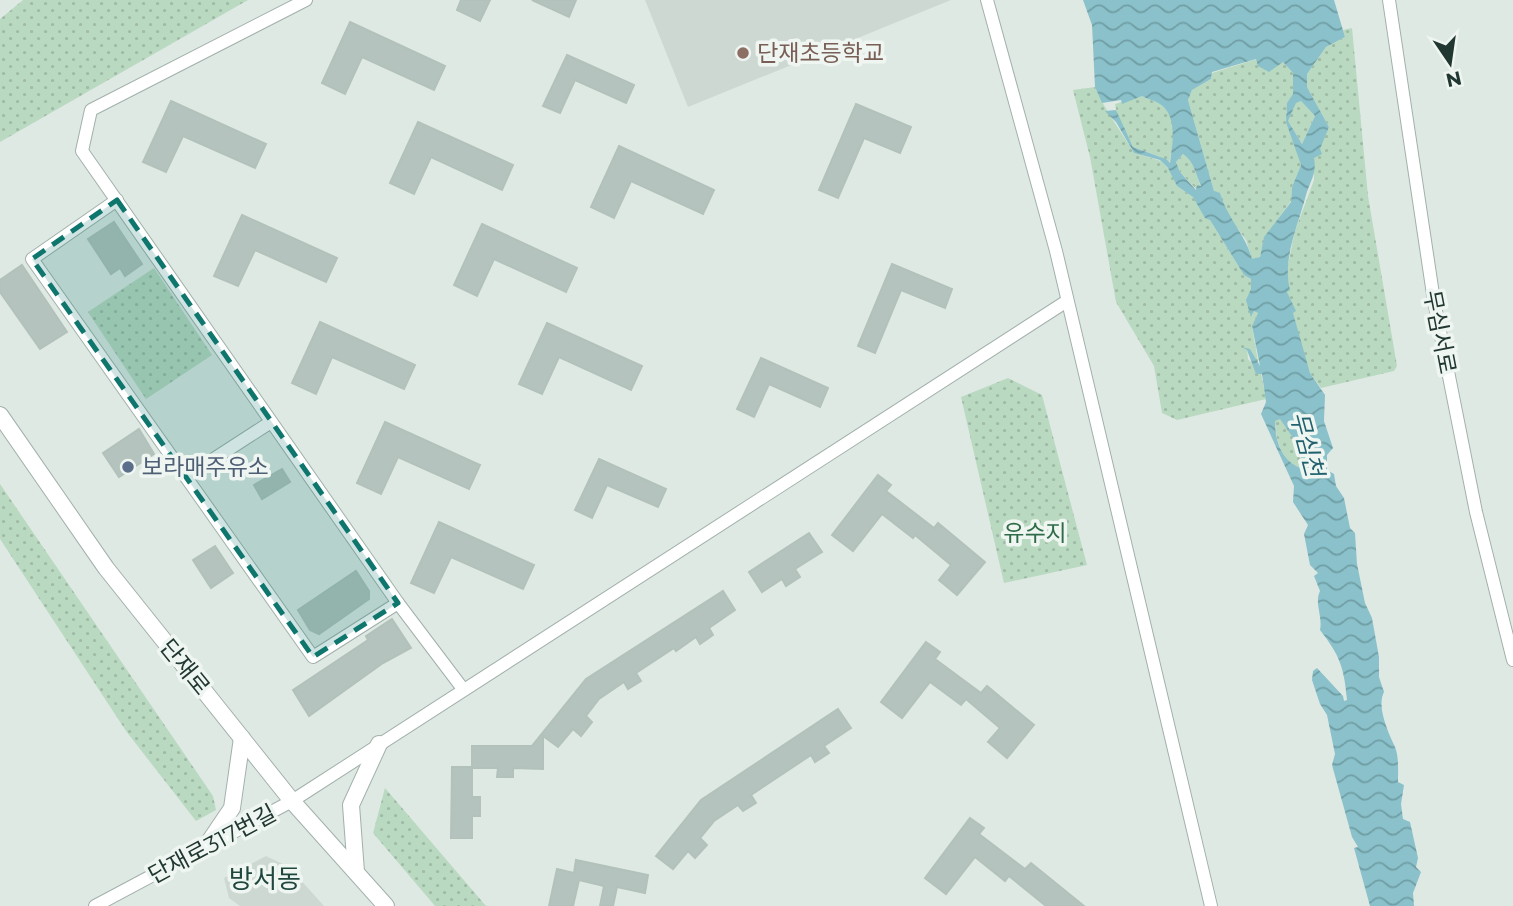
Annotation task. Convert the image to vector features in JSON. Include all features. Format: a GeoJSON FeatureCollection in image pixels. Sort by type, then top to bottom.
{"type":"FeatureCollection","features":[{"type":"Feature","properties":{"kind":"street"},"geometry":{"type":"LineString","coordinates":[[987,0],[1067,301],[1211,906]]}},
{"type":"Feature","properties":{"kind":"street","name":"무심서로"},"geometry":{"type":"LineString","coordinates":[[1389,0],[1434,301],[1476,512],[1513,660]]}},
{"type":"Feature","properties":{"kind":"street"},"geometry":{"type":"LineString","coordinates":[[302,1],[91,110],[82,151],[398,603],[463,689]]}},
{"type":"Feature","properties":{"kind":"street"},"geometry":{"type":"LineString","coordinates":[[117,201],[32,259],[313,657],[398,603]]}},
{"type":"Feature","properties":{"kind":"street","name":"단재로317번길"},"geometry":{"type":"LineString","coordinates":[[94,906],[292,801],[1067,301]]}},
{"type":"Feature","properties":{"kind":"street","name":"단재로"},"geometry":{"type":"LineString","coordinates":[[0,415],[106,568],[292,801],[386,906]]}},
{"type":"Feature","properties":{"kind":"street"},"geometry":{"type":"LineString","coordinates":[[186,477],[271,422]]}},
{"type":"Feature","properties":{"kind":"street"},"geometry":{"type":"LineString","coordinates":[[205,848],[232,808],[242,738]]}},
{"type":"Feature","properties":{"kind":"street"},"geometry":{"type":"LineString","coordinates":[[356,872],[351,805],[379,744]]}},
{"type":"Feature","properties":{"kind":"highlighted area"},"geometry":{"type":"Polygon","coordinates":[[[117,200],[398,603],[313,657],[32,259],[117,200]]]}},
{"type":"Feature","properties":{"kind":"shaded area","name":"단재초등학교"},"geometry":{"type":"Polygon","coordinates":[[[645,0],[951,0],[688,107],[645,0]]]}},
{"type":"Feature","properties":{"kind":"shaded area"},"geometry":{"type":"Polygon","coordinates":[[[266,856],[289,867],[324,906],[240,906],[229,898],[224,878],[266,856]]]}},
{"type":"Feature","properties":{"kind":"green space"},"geometry":{"type":"Polygon","coordinates":[[[23,0],[248,0],[0,142],[0,19],[23,0]]]}},
{"type":"Feature","properties":{"kind":"green space"},"geometry":{"type":"Polygon","coordinates":[[[1352,28],[1368,196],[1397,366],[1394,371],[1321,388],[1310,373],[1303,352],[1287,291],[1286,274],[1295,231],[1314,180],[1314,158],[1329,127],[1307,87],[1307,74],[1326,47],[1345,37],[1343,30],[1352,28]]]}},
{"type":"Feature","properties":{"kind":"green space"},"geometry":{"type":"Polygon","coordinates":[[[1257,59],[1276,64],[1283,62],[1293,73],[1293,94],[1286,112],[1301,165],[1292,187],[1291,201],[1265,237],[1259,259],[1252,259],[1246,240],[1225,211],[1220,194],[1214,191],[1188,100],[1192,90],[1211,79],[1212,73],[1257,59]]]}},
{"type":"Feature","properties":{"kind":"green space"},"geometry":{"type":"Polygon","coordinates":[[[1095,87],[1134,153],[1161,161],[1173,174],[1177,186],[1193,197],[1244,275],[1251,279],[1252,316],[1254,310],[1258,313],[1252,327],[1259,367],[1250,349],[1247,349],[1248,359],[1261,373],[1266,399],[1177,420],[1162,413],[1154,366],[1116,302],[1090,157],[1073,90],[1095,87]]]}},
{"type":"Feature","properties":{"kind":"green space"},"geometry":{"type":"Polygon","coordinates":[[[1142,96],[1158,103],[1170,115],[1173,131],[1169,164],[1161,157],[1133,147],[1118,118],[1115,104],[1142,96]]]}},
{"type":"Feature","properties":{"kind":"green space"},"geometry":{"type":"Polygon","coordinates":[[[1301,101],[1315,116],[1302,144],[1288,121],[1296,102],[1301,101]]]}},
{"type":"Feature","properties":{"kind":"green space"},"geometry":{"type":"Polygon","coordinates":[[[1183,154],[1195,169],[1201,188],[1197,190],[1180,172],[1176,162],[1183,154]]]}},
{"type":"Feature","properties":{"kind":"green space"},"geometry":{"type":"Polygon","coordinates":[[[154,268],[212,355],[146,399],[88,312],[154,268]]]}},
{"type":"Feature","properties":{"kind":"green space","name":"유수지"},"geometry":{"type":"Polygon","coordinates":[[[1008,378],[1042,395],[1087,565],[1004,583],[961,397],[1008,378]]]}},
{"type":"Feature","properties":{"kind":"green space"},"geometry":{"type":"Polygon","coordinates":[[[1280,418],[1300,448],[1304,469],[1290,462],[1281,450],[1275,420],[1280,418]]]}},
{"type":"Feature","properties":{"kind":"green space"},"geometry":{"type":"Polygon","coordinates":[[[0,484],[213,796],[216,810],[196,821],[126,731],[0,539],[0,484]]]}},
{"type":"Feature","properties":{"kind":"green space"},"geometry":{"type":"Polygon","coordinates":[[[385,788],[486,906],[435,906],[373,833],[385,788]]]}},
{"type":"Feature","properties":{"kind":"water","name":"무심천"},"geometry":{"type":"Polygon","coordinates":[[[1083,0],[1334,0],[1345,37],[1326,47],[1307,74],[1307,87],[1329,127],[1320,149],[1322,154],[1314,158],[1314,173],[1289,254],[1290,290],[1287,292],[1296,311],[1293,313],[1310,373],[1325,395],[1324,421],[1333,448],[1327,455],[1327,470],[1334,474],[1336,486],[1344,498],[1350,528],[1355,533],[1357,564],[1365,603],[1372,618],[1379,657],[1379,677],[1384,692],[1382,713],[1396,751],[1398,782],[1404,785],[1401,804],[1403,819],[1410,822],[1418,858],[1416,867],[1421,872],[1413,893],[1414,906],[1370,906],[1354,848],[1358,847],[1352,837],[1332,765],[1335,754],[1327,715],[1320,704],[1312,680],[1313,671],[1317,668],[1343,696],[1344,701],[1347,700],[1344,679],[1337,655],[1320,630],[1320,591],[1314,576],[1318,573],[1310,565],[1304,534],[1308,525],[1293,502],[1294,486],[1261,414],[1266,402],[1262,374],[1256,374],[1247,350],[1242,347],[1250,349],[1260,366],[1252,326],[1258,313],[1254,311],[1251,317],[1246,300],[1251,289],[1251,279],[1244,275],[1193,197],[1177,186],[1168,168],[1160,160],[1134,153],[1116,122],[1105,111],[1116,110],[1133,147],[1170,163],[1173,131],[1165,108],[1142,96],[1122,104],[1121,100],[1102,103],[1095,87],[1092,25],[1083,0]],[[1256,59],[1212,72],[1211,79],[1192,90],[1188,100],[1214,191],[1220,193],[1252,259],[1260,257],[1264,237],[1291,202],[1292,187],[1301,165],[1286,122],[1287,103],[1293,94],[1293,73],[1283,62],[1269,72],[1258,66],[1256,59]],[[1301,101],[1296,103],[1288,121],[1302,144],[1315,116],[1301,101]],[[1183,154],[1176,162],[1180,172],[1196,190],[1197,185],[1201,186],[1187,157],[1183,154]],[[1280,419],[1275,421],[1281,450],[1290,462],[1303,469],[1300,448],[1280,419]]]}},
{"type":"Feature","properties":{"kind":"building"},"geometry":{"type":"Polygon","coordinates":[[[461,0],[490,0],[480,21],[457,10],[461,0]]]}},
{"type":"Feature","properties":{"kind":"building"},"geometry":{"type":"Polygon","coordinates":[[[532,0],[576,0],[569,17],[532,0]]]}},
{"type":"Feature","properties":{"kind":"building"},"geometry":{"type":"Polygon","coordinates":[[[350,22],[445,66],[434,90],[362,57],[345,94],[322,83],[350,22]]]}},
{"type":"Feature","properties":{"kind":"building"},"geometry":{"type":"Polygon","coordinates":[[[567,55],[634,85],[626,103],[575,80],[560,113],[543,106],[567,55]]]}},
{"type":"Feature","properties":{"kind":"building"},"geometry":{"type":"Polygon","coordinates":[[[171,101],[266,144],[255,168],[183,136],[166,172],[143,162],[171,101]]]}},
{"type":"Feature","properties":{"kind":"building"},"geometry":{"type":"Polygon","coordinates":[[[856,104],[911,127],[900,153],[864,138],[838,198],[819,190],[856,104]]]}},
{"type":"Feature","properties":{"kind":"building"},"geometry":{"type":"Polygon","coordinates":[[[418,122],[513,165],[502,190],[431,157],[414,194],[390,183],[418,122]]]}},
{"type":"Feature","properties":{"kind":"building"},"geometry":{"type":"Polygon","coordinates":[[[619,146],[714,190],[703,214],[631,181],[614,218],[591,207],[619,146]]]}},
{"type":"Feature","properties":{"kind":"building"},"geometry":{"type":"Polygon","coordinates":[[[242,215],[337,258],[326,282],[255,250],[238,286],[214,276],[242,215]]]}},
{"type":"Feature","properties":{"kind":"building"},"geometry":{"type":"Polygon","coordinates":[[[114,222],[142,264],[125,276],[120,268],[111,274],[88,239],[114,222]]]}},
{"type":"Feature","properties":{"kind":"building"},"geometry":{"type":"Polygon","coordinates":[[[482,224],[577,268],[566,292],[494,259],[477,296],[454,285],[482,224]]]}},
{"type":"Feature","properties":{"kind":"building"},"geometry":{"type":"Polygon","coordinates":[[[892,264],[952,289],[945,308],[901,290],[875,353],[858,346],[892,264]]]}},
{"type":"Feature","properties":{"kind":"building"},"geometry":{"type":"Polygon","coordinates":[[[22,265],[67,332],[40,349],[0,292],[0,280],[22,265]]]}},
{"type":"Feature","properties":{"kind":"building"},"geometry":{"type":"Polygon","coordinates":[[[320,322],[415,365],[404,389],[332,357],[316,394],[292,383],[320,322]]]}},
{"type":"Feature","properties":{"kind":"building"},"geometry":{"type":"Polygon","coordinates":[[[547,323],[642,366],[631,390],[559,357],[542,394],[519,384],[547,323]]]}},
{"type":"Feature","properties":{"kind":"building"},"geometry":{"type":"Polygon","coordinates":[[[761,358],[828,388],[820,407],[769,384],[754,417],[737,409],[761,358]]]}},
{"type":"Feature","properties":{"kind":"building"},"geometry":{"type":"Polygon","coordinates":[[[385,422],[480,465],[469,489],[398,457],[381,494],[357,483],[385,422]]]}},
{"type":"Feature","properties":{"kind":"building"},"geometry":{"type":"Polygon","coordinates":[[[139,429],[154,454],[119,477],[103,453],[139,429]]]}},
{"type":"Feature","properties":{"kind":"building"},"geometry":{"type":"Polygon","coordinates":[[[599,459],[666,489],[658,507],[607,485],[592,518],[575,510],[599,459]]]}},
{"type":"Feature","properties":{"kind":"building"},"geometry":{"type":"Polygon","coordinates":[[[282,469],[290,482],[262,499],[254,485],[282,469]]]}},
{"type":"Feature","properties":{"kind":"building"},"geometry":{"type":"Polygon","coordinates":[[[878,475],[891,485],[886,491],[934,528],[938,523],[985,562],[957,595],[939,580],[951,565],[915,535],[913,538],[882,514],[853,551],[832,535],[878,475]]]}},
{"type":"Feature","properties":{"kind":"building"},"geometry":{"type":"Polygon","coordinates":[[[439,522],[534,565],[523,589],[451,557],[434,593],[411,583],[439,522]]]}},
{"type":"Feature","properties":{"kind":"building"},"geometry":{"type":"Polygon","coordinates":[[[809,533],[822,552],[795,569],[800,577],[786,586],[782,579],[762,592],[749,572],[809,533]]]}},
{"type":"Feature","properties":{"kind":"building"},"geometry":{"type":"Polygon","coordinates":[[[215,546],[233,573],[211,588],[193,560],[215,546]]]}},
{"type":"Feature","properties":{"kind":"building"},"geometry":{"type":"Polygon","coordinates":[[[356,571],[369,591],[369,599],[319,634],[310,630],[298,610],[356,571]]]}},
{"type":"Feature","properties":{"kind":"building"},"geometry":{"type":"Polygon","coordinates":[[[723,591],[735,610],[709,628],[713,635],[700,644],[696,637],[676,651],[674,648],[636,673],[641,681],[628,689],[624,682],[599,699],[586,716],[592,722],[581,736],[573,729],[558,747],[543,736],[543,769],[513,768],[513,777],[497,777],[498,768],[472,768],[472,797],[480,797],[480,816],[472,816],[472,838],[451,838],[452,767],[472,767],[472,746],[532,746],[586,679],[723,591]]]}},
{"type":"Feature","properties":{"kind":"building"},"geometry":{"type":"Polygon","coordinates":[[[392,619],[411,648],[383,663],[309,716],[293,690],[368,640],[366,636],[392,619]]]}},
{"type":"Feature","properties":{"kind":"building"},"geometry":{"type":"Polygon","coordinates":[[[926,642],[940,652],[935,659],[981,693],[987,686],[1034,725],[1007,758],[988,742],[1000,728],[966,699],[961,705],[930,682],[902,718],[881,702],[926,642]]]}},
{"type":"Feature","properties":{"kind":"building"},"geometry":{"type":"Polygon","coordinates":[[[838,709],[851,728],[824,746],[829,753],[815,762],[811,755],[751,795],[756,803],[743,811],[738,805],[714,821],[700,838],[707,845],[695,858],[688,851],[673,869],[656,856],[701,800],[838,709]]]}},
{"type":"Feature","properties":{"kind":"building"},"geometry":{"type":"Polygon","coordinates":[[[970,818],[984,828],[979,834],[1025,869],[1031,863],[1084,906],[1046,906],[1009,876],[1005,881],[975,857],[946,894],[925,878],[970,818]]]}},
{"type":"Feature","properties":{"kind":"building"},"geometry":{"type":"Polygon","coordinates":[[[576,860],[648,875],[645,893],[617,887],[613,906],[600,906],[604,886],[579,880],[573,906],[549,906],[557,869],[574,873],[576,860]]]}},
{"type":"Feature","properties":{"kind":"place","name":"단재초등학교"},"geometry":{"type":"Point","coordinates":[743,53]}},
{"type":"Feature","properties":{"kind":"place","name":"보라매주유소"},"geometry":{"type":"Point","coordinates":[128,467]}},
{"type":"Feature","properties":{"kind":"district","name":"방서동"},"geometry":{"type":"Point","coordinates":[265,879]}}]}
